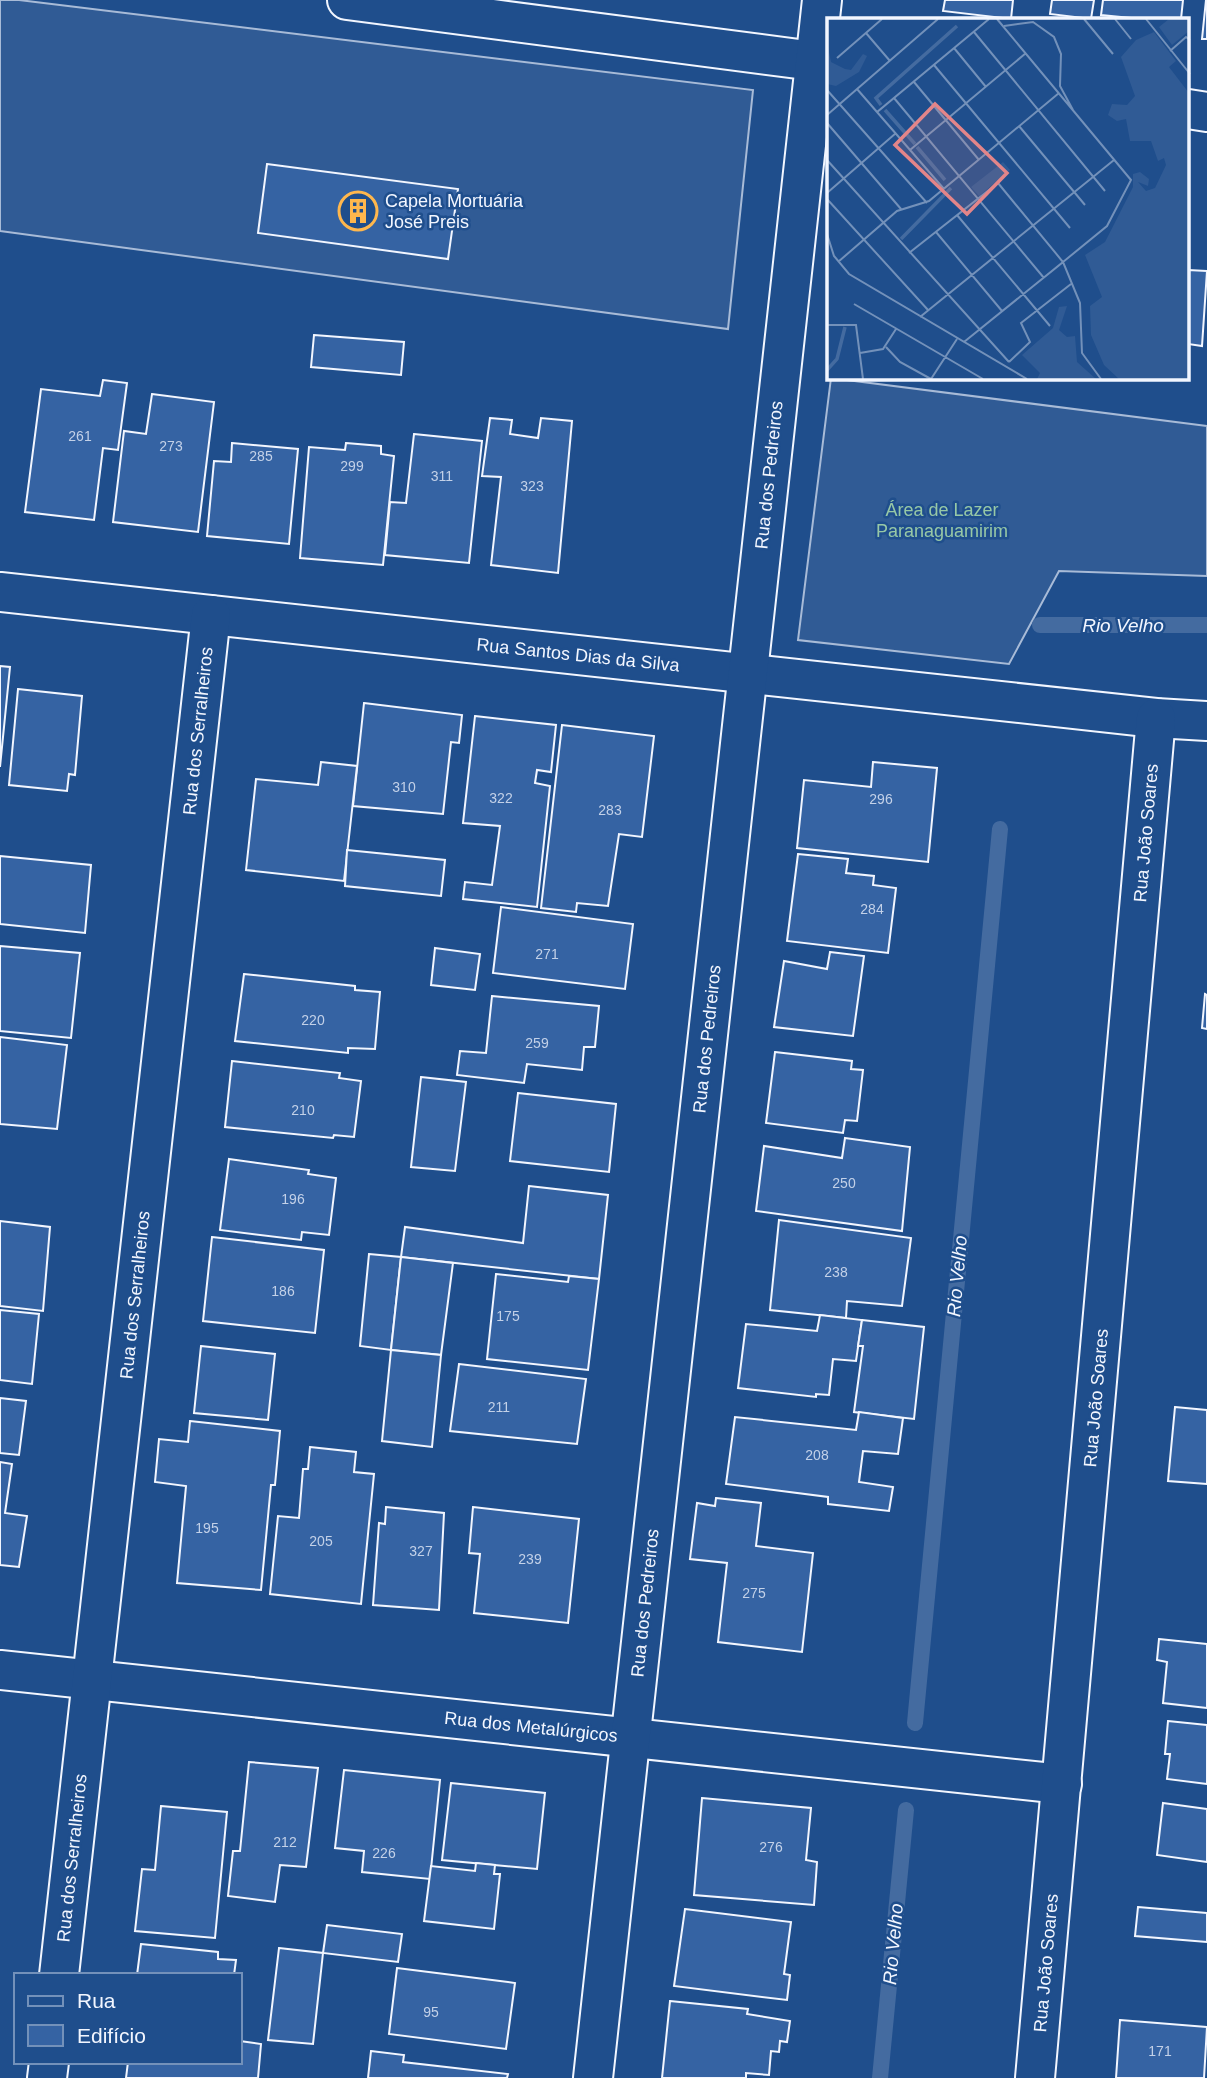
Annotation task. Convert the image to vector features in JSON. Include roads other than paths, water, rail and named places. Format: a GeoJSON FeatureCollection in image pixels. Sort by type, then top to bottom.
{"type":"FeatureCollection","features":[{"type":"Feature","properties":{"kind":"street"},"geometry":{"type":"LineString","coordinates":[[348,0],[822,62]]}},
{"type":"Feature","properties":{"kind":"street","name":"Rua dos Pedreiros"},"geometry":{"type":"LineString","coordinates":[[593,2078],[748,673],[822,62],[822,0]]}},
{"type":"Feature","properties":{"kind":"street","name":"Rua Santos Dias da Silva"},"geometry":{"type":"LineString","coordinates":[[0,592],[1156,718],[1207,721]]}},
{"type":"Feature","properties":{"kind":"street","name":"Rua dos Serralheiros"},"geometry":{"type":"LineString","coordinates":[[59,1973],[211,615]]}},
{"type":"Feature","properties":{"kind":"street","name":"Rua João Soares"},"geometry":{"type":"LineString","coordinates":[[1035,2078],[1156,718]]}},
{"type":"Feature","properties":{"kind":"street","name":"Rua dos Metalúrgicos"},"geometry":{"type":"LineString","coordinates":[[0,1670],[1062,1784]]}},
{"type":"Feature","properties":{"kind":"waterway","name":"Rio Velho"},"geometry":{"type":"LineString","coordinates":[[1040,625],[1207,625]]}},
{"type":"Feature","properties":{"kind":"waterway","name":"Rio Velho"},"geometry":{"type":"LineString","coordinates":[[915,1723],[1000,829]]}},
{"type":"Feature","properties":{"kind":"waterway","name":"Rio Velho"},"geometry":{"type":"LineString","coordinates":[[880,2078],[906,1810]]}},
{"type":"Feature","properties":{"kind":"place","name":"Capela Mortuária José Preis"},"geometry":{"type":"Point","coordinates":[358,211]}},
{"type":"Feature","properties":{"kind":"park label","name":"Área de Lazer Paranaguamirim"},"geometry":{"type":"Point","coordinates":[942,520]}}]}
